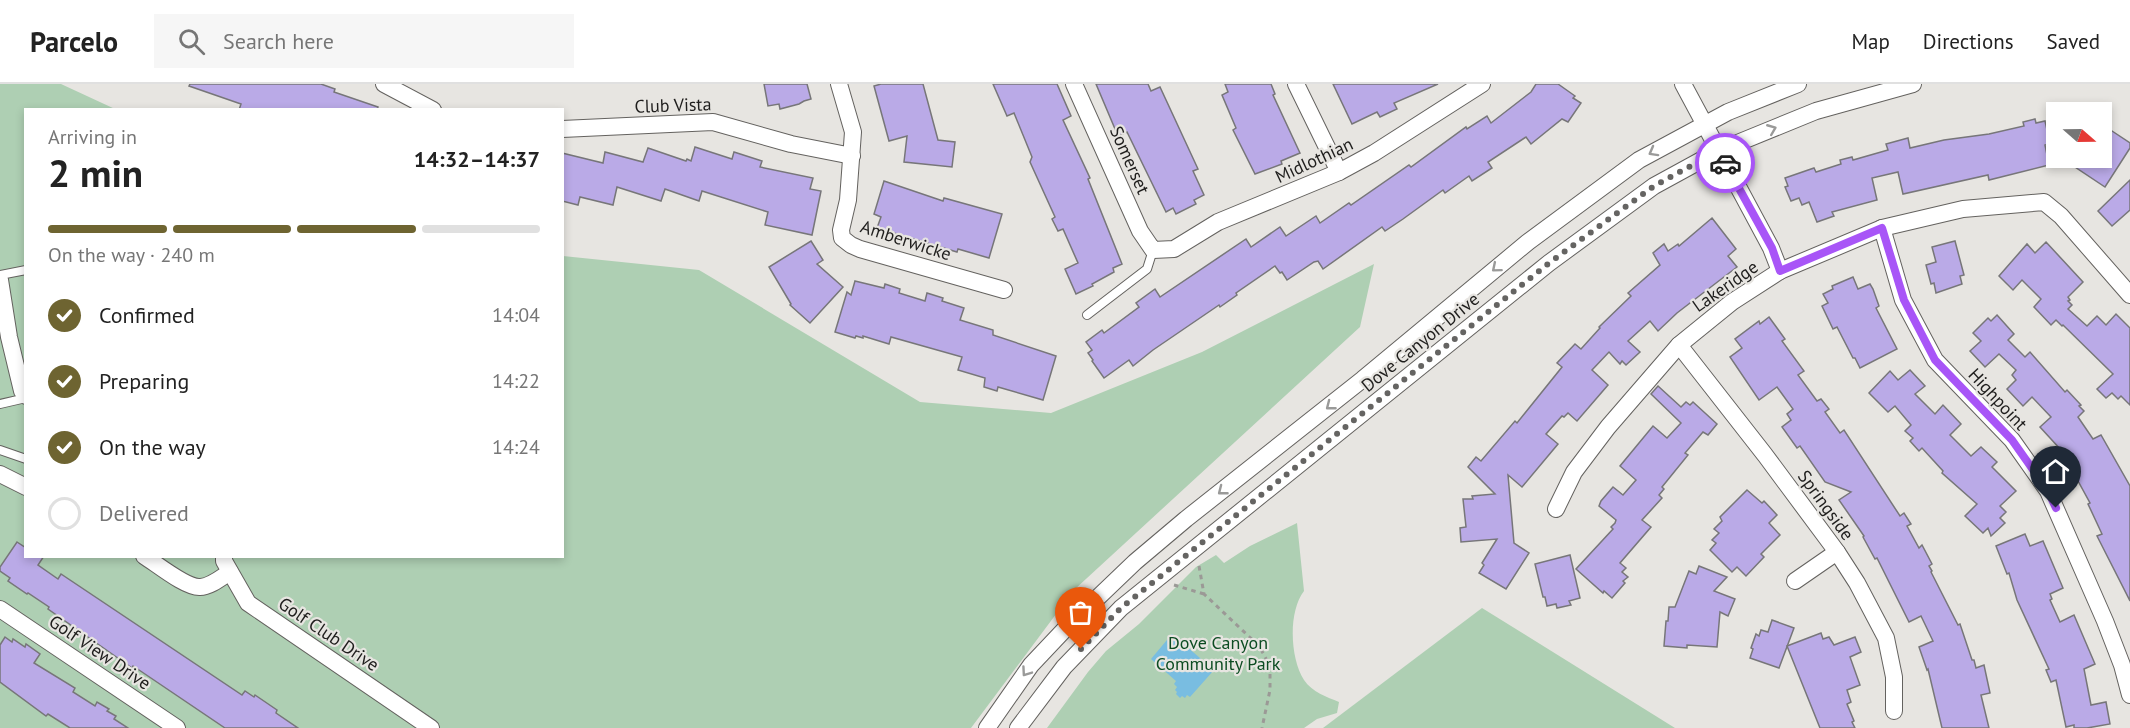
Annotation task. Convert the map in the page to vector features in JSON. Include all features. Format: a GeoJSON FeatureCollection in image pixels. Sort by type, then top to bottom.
{"type":"FeatureCollection","features":[{"type":"Feature","properties":{"kind":"street"},"geometry":{"type":"LineString","coordinates":[[384,84],[429,108]]}},
{"type":"Feature","properties":{"kind":"street"},"geometry":{"type":"LineString","coordinates":[[839,84],[853,132],[852,156]]}},
{"type":"Feature","properties":{"kind":"street","name":"Somerset"},"geometry":{"type":"LineString","coordinates":[[1074,84],[1140,231],[1154,250]]}},
{"type":"Feature","properties":{"kind":"street"},"geometry":{"type":"LineString","coordinates":[[1296,84],[1339,172]]}},
{"type":"Feature","properties":{"kind":"street","name":"Midlothian"},"geometry":{"type":"LineString","coordinates":[[1154,250],[1174,249],[1218,222],[1339,172],[1374,153],[1482,84]]}},
{"type":"Feature","properties":{"kind":"street"},"geometry":{"type":"LineString","coordinates":[[1683,84],[1772,248],[1780,271]]}},
{"type":"Feature","properties":{"kind":"street","name":"Dove Canyon Drive"},"geometry":{"type":"LineString","coordinates":[[987,728],[1031,665],[1135,562],[1364,379],[1528,242],[1639,160],[1704,124],[1798,84]]}},
{"type":"Feature","properties":{"kind":"street","name":"Dove Canyon Drive"},"geometry":{"type":"LineString","coordinates":[[1017,728],[1064,667],[1121,608],[1549,263],[1654,186],[1718,151],[1816,111],[1913,84]]}},
{"type":"Feature","properties":{"kind":"street","name":"Club Vista"},"geometry":{"type":"LineString","coordinates":[[564,129],[713,122],[790,144],[852,156]]}},
{"type":"Feature","properties":{"kind":"street","name":"Amberwicke"},"geometry":{"type":"LineString","coordinates":[[852,156],[848,200],[841,230],[842,238],[860,249],[1004,290]]}},
{"type":"Feature","properties":{"kind":"street","name":"Lakeridge"},"geometry":{"type":"LineString","coordinates":[[1556,509],[1574,472],[1608,427],[1679,345],[1732,302],[1780,271],[1882,228],[1963,209],[2044,202],[2061,216],[2130,295]]}},
{"type":"Feature","properties":{"kind":"street","name":"Highpoint"},"geometry":{"type":"LineString","coordinates":[[1882,228],[1904,300],[1935,360],[2012,440],[2048,491],[2105,621],[2122,665],[2130,695]]}},
{"type":"Feature","properties":{"kind":"street"},"geometry":{"type":"LineString","coordinates":[[0,279],[9,337],[24,394]]}},
{"type":"Feature","properties":{"kind":"street","name":"Springside"},"geometry":{"type":"LineString","coordinates":[[1679,345],[1765,455],[1837,552],[1857,584],[1886,638],[1894,677],[1894,711]]}},
{"type":"Feature","properties":{"kind":"street"},"geometry":{"type":"LineString","coordinates":[[0,474],[24,486]]}},
{"type":"Feature","properties":{"kind":"street"},"geometry":{"type":"LineString","coordinates":[[1795,581],[1837,552]]}},
{"type":"Feature","properties":{"kind":"street"},"geometry":{"type":"LineString","coordinates":[[147,558],[198,588],[207,586],[227,564]]}},
{"type":"Feature","properties":{"kind":"street","name":"Golf Club Drive"},"geometry":{"type":"LineString","coordinates":[[227,564],[248,603],[431,728]]}},
{"type":"Feature","properties":{"kind":"street","name":"Golf View Drive"},"geometry":{"type":"LineString","coordinates":[[0,609],[177,728]]}},
{"type":"Feature","properties":{"kind":"lane"},"geometry":{"type":"LineString","coordinates":[[1087,315],[1147,268],[1154,250]]}},
{"type":"Feature","properties":{"kind":"lane"},"geometry":{"type":"LineString","coordinates":[[0,275],[24,270]]}},
{"type":"Feature","properties":{"kind":"lane"},"geometry":{"type":"LineString","coordinates":[[0,404],[24,398]]}},
{"type":"Feature","properties":{"kind":"lane"},"geometry":{"type":"LineString","coordinates":[[0,450],[24,458]]}},
{"type":"Feature","properties":{"kind":"path"},"geometry":{"type":"LineString","coordinates":[[1198,547],[1199,570],[1204,594]]}},
{"type":"Feature","properties":{"kind":"path"},"geometry":{"type":"LineString","coordinates":[[1163,575],[1175,585],[1204,594],[1260,646],[1270,666],[1270,690],[1262,728]]}},
{"type":"Feature","properties":{"kind":"green space"},"geometry":{"type":"Polygon","coordinates":[[[0,84],[61,84],[113,108],[24,108],[24,558],[564,558],[564,256],[699,270],[920,402],[1051,413],[1202,352],[1374,264],[1360,327],[1074,590],[971,728],[0,728],[0,84]]]}},
{"type":"Feature","properties":{"kind":"green space","name":"Dove Canyon Community Park"},"geometry":{"type":"Polygon","coordinates":[[[1297,523],[1304,591],[1295,611],[1293,623],[1296,660],[1299,671],[1311,688],[1339,702],[1337,713],[1317,719],[1304,728],[1047,728],[1106,651],[1139,624],[1196,567],[1216,555],[1224,563],[1250,546],[1297,523]]]}},
{"type":"Feature","properties":{"kind":"green space"},"geometry":{"type":"Polygon","coordinates":[[[1482,608],[1675,728],[1323,728],[1482,608]]]}},
{"type":"Feature","properties":{"kind":"water"},"geometry":{"type":"Polygon","coordinates":[[[1172,634],[1214,670],[1190,697],[1187,695],[1185,698],[1182,696],[1180,698],[1175,690],[1176,681],[1151,659],[1172,634]]]}},
{"type":"Feature","properties":{"kind":"building"},"geometry":{"type":"Polygon","coordinates":[[[190,84],[321,84],[335,89],[334,92],[378,107],[240,108],[241,104],[189,86],[190,84]]]}},
{"type":"Feature","properties":{"kind":"building"},"geometry":{"type":"Polygon","coordinates":[[[764,84],[807,84],[811,99],[780,109],[779,104],[768,106],[764,84]]]}},
{"type":"Feature","properties":{"kind":"building"},"geometry":{"type":"Polygon","coordinates":[[[923,84],[938,140],[955,142],[952,167],[904,162],[907,136],[889,141],[874,86],[923,84]]]}},
{"type":"Feature","properties":{"kind":"building"},"geometry":{"type":"Polygon","coordinates":[[[993,84],[1057,84],[1071,116],[1063,120],[1090,178],[1088,179],[1122,264],[1113,268],[1114,272],[1092,284],[1093,286],[1076,294],[1065,269],[1078,263],[1063,229],[1058,231],[1052,219],[1055,217],[1030,162],[1032,157],[1014,113],[1007,116],[993,84]]]}},
{"type":"Feature","properties":{"kind":"building"},"geometry":{"type":"Polygon","coordinates":[[[1096,84],[1148,84],[1151,91],[1160,87],[1198,169],[1193,171],[1204,195],[1194,200],[1196,204],[1176,214],[1173,208],[1166,212],[1127,132],[1118,136],[1096,84]]]}},
{"type":"Feature","properties":{"kind":"building"},"geometry":{"type":"Polygon","coordinates":[[[1225,84],[1271,84],[1275,94],[1273,95],[1300,153],[1281,161],[1282,164],[1255,174],[1233,130],[1236,128],[1222,95],[1228,92],[1225,84]]]}},
{"type":"Feature","properties":{"kind":"building"},"geometry":{"type":"Polygon","coordinates":[[[1333,84],[1438,84],[1394,103],[1397,109],[1380,117],[1377,112],[1352,124],[1333,84]]]}},
{"type":"Feature","properties":{"kind":"building"},"geometry":{"type":"Polygon","coordinates":[[[1536,84],[1558,84],[1581,103],[1568,122],[1562,119],[1531,144],[1526,137],[1488,162],[1492,168],[1472,181],[1469,176],[1445,193],[1443,190],[1385,231],[1382,227],[1323,269],[1318,261],[1314,262],[1287,280],[1275,266],[1220,307],[1219,305],[1133,366],[1129,360],[1104,378],[1092,361],[1088,353],[1092,350],[1086,342],[1102,330],[1104,333],[1139,307],[1136,303],[1155,289],[1160,297],[1246,239],[1251,247],[1280,227],[1286,236],[1316,216],[1320,223],[1349,203],[1351,205],[1409,165],[1411,167],[1466,127],[1467,129],[1487,116],[1491,123],[1531,92],[1536,84]]]}},
{"type":"Feature","properties":{"kind":"building"},"geometry":{"type":"Polygon","coordinates":[[[2035,119],[2036,123],[2045,121],[2046,166],[1989,180],[1988,175],[1903,194],[1898,172],[1872,178],[1877,200],[1832,212],[1834,216],[1817,222],[1809,202],[1802,205],[1799,198],[1791,201],[1785,187],[1788,186],[1785,178],[1814,168],[1816,172],[1841,164],[1840,160],[1852,157],[1853,160],[1888,150],[1886,144],[1908,138],[1910,148],[2024,126],[2023,122],[2035,119]]]}},
{"type":"Feature","properties":{"kind":"building"},"geometry":{"type":"Polygon","coordinates":[[[2112,131],[2130,143],[2130,148],[2105,187],[2076,168],[2112,168],[2112,131]]]}},
{"type":"Feature","properties":{"kind":"building"},"geometry":{"type":"Polygon","coordinates":[[[695,147],[732,159],[734,152],[762,161],[760,167],[813,178],[810,189],[821,191],[812,235],[765,225],[768,212],[702,191],[699,201],[665,189],[661,201],[617,187],[613,205],[580,197],[578,205],[564,202],[564,153],[603,163],[605,152],[643,162],[648,148],[691,161],[695,147]]]}},
{"type":"Feature","properties":{"kind":"building"},"geometry":{"type":"Polygon","coordinates":[[[2130,180],[2130,210],[2112,226],[2098,211],[2130,180]]]}},
{"type":"Feature","properties":{"kind":"building"},"geometry":{"type":"Polygon","coordinates":[[[884,181],[943,201],[944,198],[1002,214],[989,258],[958,249],[957,252],[877,228],[881,217],[874,214],[884,181]]]}},
{"type":"Feature","properties":{"kind":"building"},"geometry":{"type":"Polygon","coordinates":[[[1712,218],[1736,249],[1728,256],[1737,267],[1677,313],[1658,331],[1650,321],[1628,341],[1640,352],[1626,365],[1622,361],[1620,364],[1609,352],[1592,370],[1608,385],[1577,421],[1568,413],[1562,416],[1546,434],[1558,444],[1522,487],[1508,475],[1514,543],[1529,553],[1506,589],[1479,573],[1484,565],[1482,563],[1497,539],[1461,542],[1460,528],[1466,527],[1463,499],[1495,494],[1468,467],[1476,457],[1481,461],[1515,421],[1517,423],[1562,367],[1557,363],[1575,344],[1581,349],[1599,327],[1631,296],[1628,293],[1660,265],[1653,253],[1664,244],[1668,251],[1678,244],[1679,246],[1712,218]]]}},
{"type":"Feature","properties":{"kind":"building"},"geometry":{"type":"Polygon","coordinates":[[[811,241],[823,260],[817,264],[843,287],[810,323],[790,305],[769,267],[811,241]]]}},
{"type":"Feature","properties":{"kind":"building"},"geometry":{"type":"Polygon","coordinates":[[[1955,241],[1964,275],[1960,276],[1962,284],[1936,293],[1926,265],[1936,262],[1932,247],[1955,241]]]}},
{"type":"Feature","properties":{"kind":"building"},"geometry":{"type":"Polygon","coordinates":[[[2046,242],[2083,282],[2068,297],[2072,305],[2068,309],[2087,326],[2097,316],[2106,325],[2116,314],[2130,328],[2130,405],[2121,396],[2118,399],[2112,393],[2106,398],[2097,389],[2113,374],[2063,325],[2056,320],[2051,325],[2034,307],[2041,299],[2022,280],[2013,290],[1999,276],[2027,244],[2035,253],[2046,242]]]}},
{"type":"Feature","properties":{"kind":"building"},"geometry":{"type":"Polygon","coordinates":[[[1853,277],[1858,289],[1870,284],[1879,306],[1876,308],[1897,349],[1860,368],[1837,327],[1833,329],[1822,306],[1828,303],[1823,294],[1833,289],[1832,286],[1853,277]]]}},
{"type":"Feature","properties":{"kind":"building"},"geometry":{"type":"Polygon","coordinates":[[[855,281],[884,288],[885,284],[900,289],[899,293],[925,301],[927,293],[943,298],[942,301],[964,308],[960,320],[993,330],[993,335],[1056,356],[1043,400],[998,387],[997,391],[984,387],[985,378],[958,370],[962,357],[891,337],[889,344],[863,336],[863,338],[856,336],[855,338],[835,332],[847,292],[851,295],[855,281]]]}},
{"type":"Feature","properties":{"kind":"building"},"geometry":{"type":"Polygon","coordinates":[[[1997,315],[2014,334],[2008,340],[2025,357],[2030,352],[2065,392],[2067,390],[2081,405],[2079,406],[2084,411],[2078,417],[2093,439],[2101,435],[2130,486],[2130,601],[2097,536],[2102,534],[2088,504],[2090,503],[2061,450],[2040,427],[2051,417],[2032,397],[2023,406],[2007,389],[2016,380],[2012,375],[2016,370],[1999,354],[1985,367],[1970,351],[1981,341],[1973,333],[1988,318],[1991,321],[1997,315]]]}},
{"type":"Feature","properties":{"kind":"building"},"geometry":{"type":"Polygon","coordinates":[[[1769,317],[1785,339],[1782,341],[1804,371],[1798,375],[1817,401],[1821,399],[1829,409],[1825,412],[1840,433],[1844,430],[1900,516],[1904,513],[1911,524],[1907,526],[1919,548],[1922,545],[1932,564],[1929,566],[1931,572],[1958,625],[1960,624],[1976,668],[1984,665],[1990,693],[1981,695],[1989,728],[1942,728],[1928,669],[1919,647],[1933,641],[1921,616],[1909,622],[1877,558],[1875,559],[1864,536],[1839,500],[1851,492],[1825,482],[1800,446],[1797,448],[1782,427],[1791,420],[1787,414],[1793,409],[1777,387],[1759,400],[1730,357],[1742,348],[1735,339],[1759,321],[1760,324],[1769,317]]]}},
{"type":"Feature","properties":{"kind":"building"},"geometry":{"type":"Polygon","coordinates":[[[1910,370],[1925,386],[1915,394],[1935,414],[1943,405],[1961,424],[1950,435],[1971,456],[1981,447],[1997,462],[1992,467],[2016,491],[2000,506],[2006,512],[2000,518],[2005,523],[1991,536],[1988,528],[1983,533],[1965,516],[1977,504],[1942,473],[1943,471],[1922,448],[1919,451],[1910,441],[1913,438],[1905,431],[1911,425],[1895,406],[1888,412],[1869,393],[1890,371],[1898,380],[1910,370]]]}},
{"type":"Feature","properties":{"kind":"building"},"geometry":{"type":"Polygon","coordinates":[[[1658,386],[1681,407],[1686,402],[1690,405],[1693,402],[1717,424],[1708,435],[1703,432],[1685,453],[1688,455],[1662,487],[1664,489],[1659,495],[1662,498],[1642,520],[1651,527],[1620,563],[1626,568],[1622,572],[1628,577],[1612,598],[1576,569],[1613,529],[1611,527],[1616,520],[1599,506],[1601,501],[1613,487],[1623,495],[1636,480],[1620,466],[1653,426],[1667,438],[1681,423],[1651,394],[1658,386]]]}},
{"type":"Feature","properties":{"kind":"building"},"geometry":{"type":"Polygon","coordinates":[[[1747,490],[1762,503],[1764,501],[1777,515],[1769,523],[1780,535],[1761,554],[1764,557],[1746,576],[1737,567],[1732,572],[1710,550],[1716,543],[1712,540],[1719,533],[1714,529],[1722,521],[1720,517],[1747,490]]]}},
{"type":"Feature","properties":{"kind":"building"},"geometry":{"type":"Polygon","coordinates":[[[2025,534],[2030,546],[2043,541],[2063,588],[2050,594],[2052,599],[2050,600],[2060,622],[2074,615],[2095,664],[2084,669],[2091,705],[2106,702],[2110,724],[2087,728],[2074,728],[2074,725],[2066,727],[2056,680],[2051,682],[2046,670],[2049,669],[2017,600],[2009,573],[2007,574],[1996,546],[2025,534]]]}},
{"type":"Feature","properties":{"kind":"building"},"geometry":{"type":"Polygon","coordinates":[[[17,542],[24,547],[24,558],[43,558],[38,565],[58,579],[61,574],[242,695],[245,691],[254,697],[255,695],[298,728],[225,728],[133,666],[132,668],[48,609],[49,607],[8,581],[10,578],[0,571],[0,567],[17,542]]]}},
{"type":"Feature","properties":{"kind":"building"},"geometry":{"type":"Polygon","coordinates":[[[1570,555],[1580,598],[1569,601],[1571,605],[1557,608],[1556,604],[1547,606],[1535,564],[1570,555]]]}},
{"type":"Feature","properties":{"kind":"building"},"geometry":{"type":"Polygon","coordinates":[[[1699,566],[1727,577],[1714,591],[1735,599],[1728,616],[1720,612],[1717,647],[1664,646],[1669,607],[1675,607],[1689,571],[1696,574],[1699,566]]]}},
{"type":"Feature","properties":{"kind":"building"},"geometry":{"type":"Polygon","coordinates":[[[1772,620],[1794,628],[1779,668],[1750,658],[1756,634],[1759,636],[1761,630],[1768,632],[1772,620]]]}},
{"type":"Feature","properties":{"kind":"building"},"geometry":{"type":"Polygon","coordinates":[[[1821,633],[1823,639],[1829,637],[1834,645],[1855,637],[1861,652],[1850,657],[1860,685],[1847,690],[1851,702],[1847,704],[1855,728],[1820,728],[1787,646],[1821,633]]]}},
{"type":"Feature","properties":{"kind":"building"},"geometry":{"type":"Polygon","coordinates":[[[5,637],[25,647],[26,644],[40,654],[34,663],[75,688],[73,692],[95,706],[97,702],[109,709],[107,711],[116,716],[114,719],[128,728],[70,728],[48,714],[46,716],[0,682],[0,645],[5,637]]]}},
{"type":"Feature","properties":{"kind":"way so far"},"geometry":{"type":"LineString","coordinates":[[1081,649],[1121,608],[1549,263],[1654,186],[1718,151],[1725,163]]}},
{"type":"Feature","properties":{"kind":"route"},"geometry":{"type":"LineString","coordinates":[[1725,163],[1772,248],[1780,271],[1882,228],[1904,300],[1935,360],[2012,440],[2048,491],[2056,508]]}}]}
